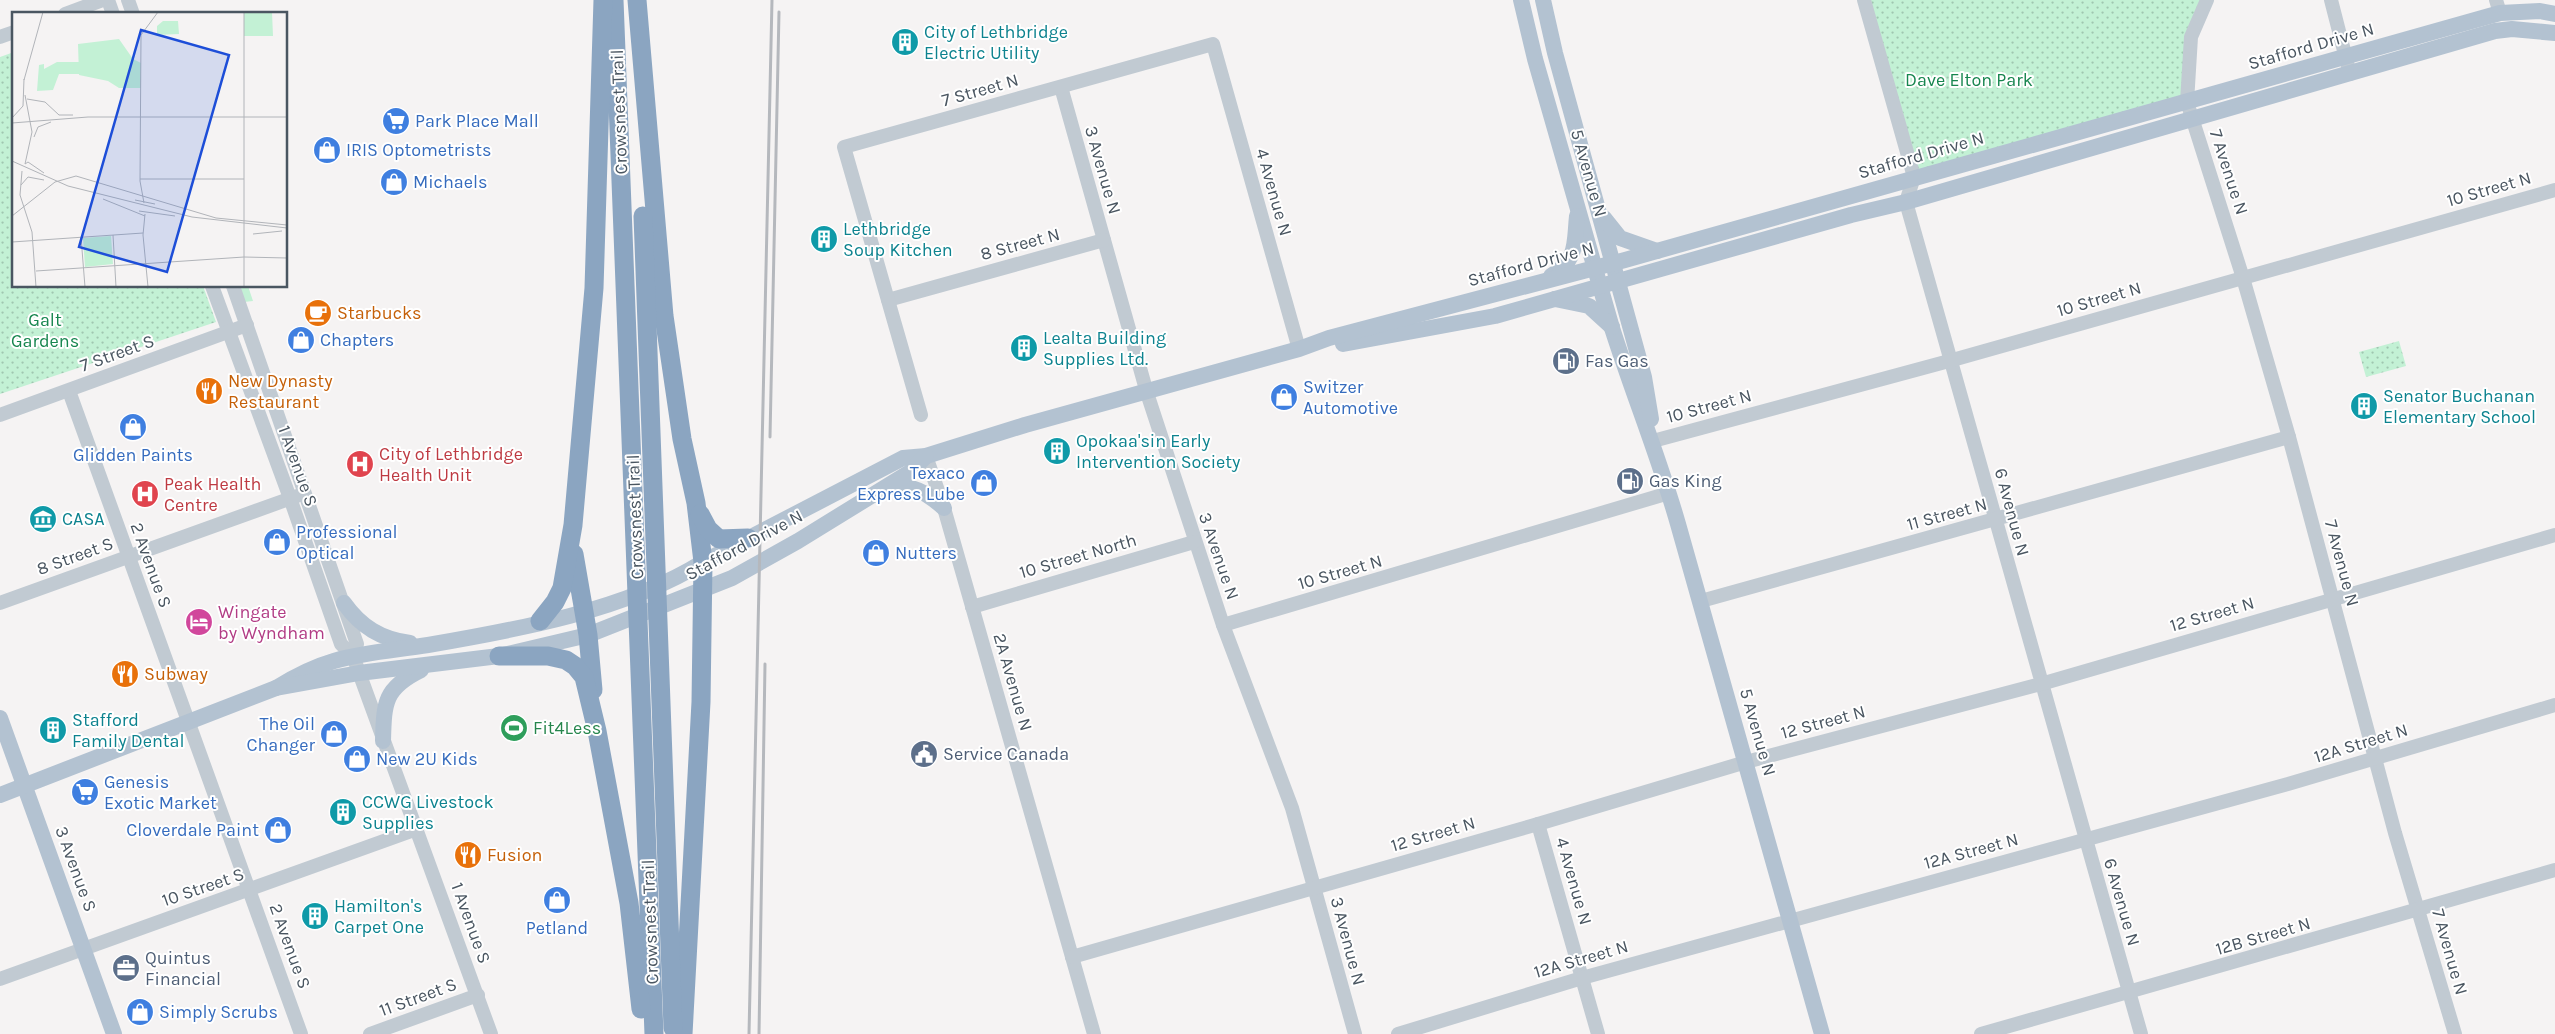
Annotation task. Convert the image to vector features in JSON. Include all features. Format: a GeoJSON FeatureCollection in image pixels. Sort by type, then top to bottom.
{"type":"FeatureCollection","features":[{"type":"Feature","properties":{"kind":"highway"},"geometry":{"type":"LineString","coordinates":[[540,621],[555,602],[562,588],[573,525],[594,288],[603,0]]}},
{"type":"Feature","properties":{"kind":"highway","name":"Crowsnest Trail"},"geometry":{"type":"LineString","coordinates":[[614,0],[654,1034]]}},
{"type":"Feature","properties":{"kind":"highway"},"geometry":{"type":"LineString","coordinates":[[636,0],[664,316],[682,438],[696,503],[703,562],[704,590],[694,860],[683,1034]]}},
{"type":"Feature","properties":{"kind":"highway","name":"Crowsnest Trail"},"geometry":{"type":"LineString","coordinates":[[636,0],[673,1034]]}},
{"type":"Feature","properties":{"kind":"highway"},"geometry":{"type":"LineString","coordinates":[[696,503],[708,529],[719,539],[737,542]]}},
{"type":"Feature","properties":{"kind":"highway"},"geometry":{"type":"LineString","coordinates":[[573,525],[575,561],[588,635],[597,731]]}},
{"type":"Feature","properties":{"kind":"highway"},"geometry":{"type":"LineString","coordinates":[[499,656],[548,656],[566,660],[575,666],[584,677],[589,690],[629,903],[644,1034]]}},
{"type":"Feature","properties":{"kind":"main road","name":"5 Avenue N"},"geometry":{"type":"LineString","coordinates":[[1521,0],[1612,328],[1624,367],[1653,441],[1701,601],[1822,1034]]}},
{"type":"Feature","properties":{"kind":"main road","name":"5 Avenue N"},"geometry":{"type":"LineString","coordinates":[[1543,0],[1555,53],[1646,385],[1653,441]]}},
{"type":"Feature","properties":{"kind":"main road","name":"Stafford Drive N"},"geometry":{"type":"LineString","coordinates":[[276,688],[303,672],[353,656],[425,646],[585,612],[681,576],[737,542],[903,458],[926,456],[1025,425],[1146,393],[1299,349],[1329,338],[1539,284],[1914,177],[2187,102],[2345,57],[2498,6],[2540,10],[2555,14]]}},
{"type":"Feature","properties":{"kind":"main road","name":"Stafford Drive N"},"geometry":{"type":"LineString","coordinates":[[1299,349],[1330,347],[1504,313],[1906,202],[2495,31],[2512,29],[2555,33]]}},
{"type":"Feature","properties":{"kind":"main road"},"geometry":{"type":"LineString","coordinates":[[1539,284],[1565,267],[1572,257],[1578,206]]}},
{"type":"Feature","properties":{"kind":"main road"},"geometry":{"type":"LineString","coordinates":[[1599,210],[1620,238],[1657,251]]}},
{"type":"Feature","properties":{"kind":"main road"},"geometry":{"type":"LineString","coordinates":[[1553,299],[1589,306],[1612,328]]}},
{"type":"Feature","properties":{"kind":"main road","name":"Stafford Drive N"},"geometry":{"type":"LineString","coordinates":[[276,688],[359,673],[499,656],[588,635],[614,626],[732,578],[798,541],[910,472],[926,456]]}},
{"type":"Feature","properties":{"kind":"main road"},"geometry":{"type":"LineString","coordinates":[[883,488],[912,487],[927,494],[944,508]]}},
{"type":"Feature","properties":{"kind":"main road"},"geometry":{"type":"LineString","coordinates":[[344,603],[363,625],[373,632],[388,639],[425,646]]}},
{"type":"Feature","properties":{"kind":"main road"},"geometry":{"type":"LineString","coordinates":[[383,741],[384,711],[388,697],[395,686],[406,677],[432,665]]}},
{"type":"Feature","properties":{"kind":"main road"},"geometry":{"type":"LineString","coordinates":[[0,794],[276,688]]}},
{"type":"Feature","properties":{"kind":"main road","name":"3 Avenue S"},"geometry":{"type":"LineString","coordinates":[[0,718],[114,1034]]}},
{"type":"Feature","properties":{"kind":"street"},"geometry":{"type":"LineString","coordinates":[[70,12],[103,0]]}},
{"type":"Feature","properties":{"kind":"street"},"geometry":{"type":"LineString","coordinates":[[108,0],[112,12]]}},
{"type":"Feature","properties":{"kind":"street"},"geometry":{"type":"LineString","coordinates":[[128,0],[132,12]]}},
{"type":"Feature","properties":{"kind":"street"},"geometry":{"type":"LineString","coordinates":[[1864,0],[1914,177],[1906,202]]}},
{"type":"Feature","properties":{"kind":"street","name":"7 Avenue N"},"geometry":{"type":"LineString","coordinates":[[2207,0],[2190,37],[2187,102],[2243,278],[2289,437],[2375,758],[2455,1034]]}},
{"type":"Feature","properties":{"kind":"street"},"geometry":{"type":"LineString","coordinates":[[2331,0],[2350,74]]}},
{"type":"Feature","properties":{"kind":"street"},"geometry":{"type":"LineString","coordinates":[[0,37],[12,33]]}},
{"type":"Feature","properties":{"kind":"street","name":"7 Street N"},"geometry":{"type":"LineString","coordinates":[[888,300],[844,147],[1213,44]]}},
{"type":"Feature","properties":{"kind":"street","name":"4 Avenue N"},"geometry":{"type":"LineString","coordinates":[[1213,44],[1299,349]]}},
{"type":"Feature","properties":{"kind":"street","name":"3 Avenue N"},"geometry":{"type":"LineString","coordinates":[[1061,87],[1146,393],[1223,626],[1292,808],[1355,1034]]}},
{"type":"Feature","properties":{"kind":"street","name":"10 Street N"},"geometry":{"type":"LineString","coordinates":[[1653,441],[1949,361],[2555,190]]}},
{"type":"Feature","properties":{"kind":"street","name":"6 Avenue N"},"geometry":{"type":"LineString","coordinates":[[1906,202],[1930,281],[1949,361],[2140,1034]]}},
{"type":"Feature","properties":{"kind":"street","name":"8 Street N"},"geometry":{"type":"LineString","coordinates":[[888,300],[1104,240]]}},
{"type":"Feature","properties":{"kind":"street","name":"1 Avenue S"},"geometry":{"type":"LineString","coordinates":[[213,288],[290,498],[341,644],[353,656],[491,1034]]}},
{"type":"Feature","properties":{"kind":"street","name":"1 Avenue S"},"geometry":{"type":"LineString","coordinates":[[234,288],[344,603],[357,644],[353,656]]}},
{"type":"Feature","properties":{"kind":"street"},"geometry":{"type":"LineString","coordinates":[[888,300],[921,415]]}},
{"type":"Feature","properties":{"kind":"street","name":"7 Street S"},"geometry":{"type":"LineString","coordinates":[[0,415],[246,325]]}},
{"type":"Feature","properties":{"kind":"street","name":"2 Avenue S"},"geometry":{"type":"LineString","coordinates":[[68,391],[302,1034]]}},
{"type":"Feature","properties":{"kind":"street","name":"11 Street N"},"geometry":{"type":"LineString","coordinates":[[1701,601],[2289,437]]}},
{"type":"Feature","properties":{"kind":"street","name":"2A Avenue N"},"geometry":{"type":"LineString","coordinates":[[926,456],[944,508],[1094,1034]]}},
{"type":"Feature","properties":{"kind":"street","name":"8 Street S"},"geometry":{"type":"LineString","coordinates":[[0,603],[305,493]]}},
{"type":"Feature","properties":{"kind":"street","name":"10 Street N"},"geometry":{"type":"LineString","coordinates":[[1223,626],[1669,493]]}},
{"type":"Feature","properties":{"kind":"street","name":"12 Street N"},"geometry":{"type":"LineString","coordinates":[[1072,957],[1538,824],[1746,762],[2041,684],[2331,598],[2555,535]]}},
{"type":"Feature","properties":{"kind":"street","name":"10 Street North"},"geometry":{"type":"LineString","coordinates":[[972,607],[1194,542]]}},
{"type":"Feature","properties":{"kind":"street","name":"12A Street N"},"geometry":{"type":"LineString","coordinates":[[1398,1034],[1582,978],[1789,919],[2085,841],[2555,705]]}},
{"type":"Feature","properties":{"kind":"street","name":"4 Avenue N"},"geometry":{"type":"LineString","coordinates":[[1538,824],[1598,1034]]}},
{"type":"Feature","properties":{"kind":"street","name":"10 Street S"},"geometry":{"type":"LineString","coordinates":[[0,979],[417,828]]}},
{"type":"Feature","properties":{"kind":"street","name":"12B Street N"},"geometry":{"type":"LineString","coordinates":[[1981,1034],[2419,911],[2555,870]]}},
{"type":"Feature","properties":{"kind":"street","name":"11 Street S"},"geometry":{"type":"LineString","coordinates":[[370,1034],[478,995]]}},
{"type":"Feature","properties":{"kind":"green space","name":"Dave Elton Park"},"geometry":{"type":"Polygon","coordinates":[[[1864,0],[2207,0],[2191,37],[2187,102],[1914,177],[1864,0]]]}},
{"type":"Feature","properties":{"kind":"green space","name":"Galt Gardens"},"geometry":{"type":"Polygon","coordinates":[[[12,53],[12,288],[204,288],[216,322],[0,394],[0,57],[12,53]]]}},
{"type":"Feature","properties":{"kind":"green space"},"geometry":{"type":"Polygon","coordinates":[[[240,288],[249,288],[253,301],[244,302],[240,288]]]}},
{"type":"Feature","properties":{"kind":"green space"},"geometry":{"type":"Polygon","coordinates":[[[2399,341],[2406,366],[2366,377],[2359,352],[2399,341]]]}},
{"type":"Feature","properties":{"kind":"railway"},"geometry":{"type":"LineString","coordinates":[[749,1034],[772,0]]}},
{"type":"Feature","properties":{"kind":"railway"},"geometry":{"type":"LineString","coordinates":[[770,437],[779,12]]}},
{"type":"Feature","properties":{"kind":"railway"},"geometry":{"type":"LineString","coordinates":[[759,1034],[765,664]]}},
{"type":"Feature","properties":{"kind":"place","name":"City of Lethbridge Electric Utility"},"geometry":{"type":"Point","coordinates":[905,42]}},
{"type":"Feature","properties":{"kind":"place","name":"Park Place Mall"},"geometry":{"type":"Point","coordinates":[396,121]}},
{"type":"Feature","properties":{"kind":"place","name":"IRIS Optometrists"},"geometry":{"type":"Point","coordinates":[327,150]}},
{"type":"Feature","properties":{"kind":"place","name":"Michaels"},"geometry":{"type":"Point","coordinates":[394,182]}},
{"type":"Feature","properties":{"kind":"place","name":"Lethbridge Soup Kitchen"},"geometry":{"type":"Point","coordinates":[824,239]}},
{"type":"Feature","properties":{"kind":"place","name":"Starbucks"},"geometry":{"type":"Point","coordinates":[318,313]}},
{"type":"Feature","properties":{"kind":"place","name":"Chapters"},"geometry":{"type":"Point","coordinates":[301,340]}},
{"type":"Feature","properties":{"kind":"place","name":"Lealta Building Supplies Ltd."},"geometry":{"type":"Point","coordinates":[1024,348]}},
{"type":"Feature","properties":{"kind":"place","name":"Fas Gas"},"geometry":{"type":"Point","coordinates":[1566,361]}},
{"type":"Feature","properties":{"kind":"place","name":"New Dynasty Restaurant"},"geometry":{"type":"Point","coordinates":[209,391]}},
{"type":"Feature","properties":{"kind":"place","name":"Switzer Automotive"},"geometry":{"type":"Point","coordinates":[1284,397]}},
{"type":"Feature","properties":{"kind":"place","name":"Senator Buchanan Elementary School"},"geometry":{"type":"Point","coordinates":[2364,406]}},
{"type":"Feature","properties":{"kind":"place","name":"Glidden Paints"},"geometry":{"type":"Point","coordinates":[133,427]}},
{"type":"Feature","properties":{"kind":"place","name":"Opokaa'sin Early Intervention Society"},"geometry":{"type":"Point","coordinates":[1057,451]}},
{"type":"Feature","properties":{"kind":"place","name":"City of Lethbridge Health Unit"},"geometry":{"type":"Point","coordinates":[360,464]}},
{"type":"Feature","properties":{"kind":"place","name":"Gas King"},"geometry":{"type":"Point","coordinates":[1630,481]}},
{"type":"Feature","properties":{"kind":"place","name":"Texaco Express Lube"},"geometry":{"type":"Point","coordinates":[984,483]}},
{"type":"Feature","properties":{"kind":"place","name":"Peak Health Centre"},"geometry":{"type":"Point","coordinates":[145,494]}},
{"type":"Feature","properties":{"kind":"place","name":"CASA"},"geometry":{"type":"Point","coordinates":[43,519]}},
{"type":"Feature","properties":{"kind":"place","name":"Professional Optical"},"geometry":{"type":"Point","coordinates":[277,542]}},
{"type":"Feature","properties":{"kind":"place","name":"Nutters"},"geometry":{"type":"Point","coordinates":[876,553]}},
{"type":"Feature","properties":{"kind":"place","name":"Wingate by Wyndham"},"geometry":{"type":"Point","coordinates":[199,622]}},
{"type":"Feature","properties":{"kind":"place","name":"Subway"},"geometry":{"type":"Point","coordinates":[125,674]}},
{"type":"Feature","properties":{"kind":"place","name":"Fit4Less"},"geometry":{"type":"Point","coordinates":[514,728]}},
{"type":"Feature","properties":{"kind":"place","name":"Stafford Family Dental"},"geometry":{"type":"Point","coordinates":[53,730]}},
{"type":"Feature","properties":{"kind":"place","name":"The Oil Changer"},"geometry":{"type":"Point","coordinates":[334,734]}},
{"type":"Feature","properties":{"kind":"place","name":"Service Canada"},"geometry":{"type":"Point","coordinates":[924,754]}},
{"type":"Feature","properties":{"kind":"place","name":"New 2U Kids"},"geometry":{"type":"Point","coordinates":[357,759]}},
{"type":"Feature","properties":{"kind":"place","name":"Genesis Exotic Market"},"geometry":{"type":"Point","coordinates":[85,792]}},
{"type":"Feature","properties":{"kind":"place","name":"CCWG Livestock Supplies"},"geometry":{"type":"Point","coordinates":[343,812]}},
{"type":"Feature","properties":{"kind":"place","name":"Cloverdale Paint"},"geometry":{"type":"Point","coordinates":[278,830]}},
{"type":"Feature","properties":{"kind":"place","name":"Fusion"},"geometry":{"type":"Point","coordinates":[468,855]}},
{"type":"Feature","properties":{"kind":"place","name":"Petland"},"geometry":{"type":"Point","coordinates":[557,900]}},
{"type":"Feature","properties":{"kind":"place","name":"Hamilton's Carpet One"},"geometry":{"type":"Point","coordinates":[315,916]}},
{"type":"Feature","properties":{"kind":"place","name":"Quintus Financial"},"geometry":{"type":"Point","coordinates":[126,968]}},
{"type":"Feature","properties":{"kind":"place","name":"Simply Scrubs"},"geometry":{"type":"Point","coordinates":[140,1012]}}]}
